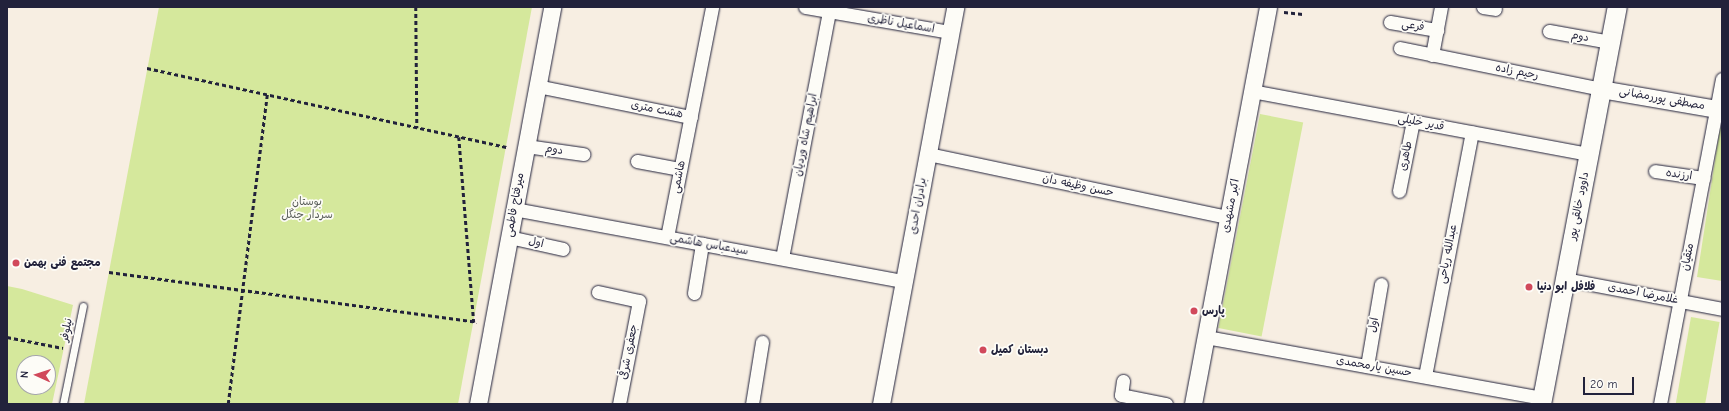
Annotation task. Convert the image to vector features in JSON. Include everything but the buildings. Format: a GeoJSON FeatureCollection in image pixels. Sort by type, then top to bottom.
{"type":"FeatureCollection","features":[{"type":"Feature","properties":{"kind":"main road","name":"داوود خالقی پور"},"geometry":{"type":"LineString","coordinates":[[1542,401],[1617,7]]}},
{"type":"Feature","properties":{"kind":"street","name":"میرفتاح فاطمی"},"geometry":{"type":"LineString","coordinates":[[478,404],[552,7]]}},
{"type":"Feature","properties":{"kind":"street","name":"هشت متری"},"geometry":{"type":"LineString","coordinates":[[537,86],[690,117],[712,7]]}},
{"type":"Feature","properties":{"kind":"street","name":"اسماعیل ناظری"},"geometry":{"type":"LineString","coordinates":[[805,7],[950,32]]}},
{"type":"Feature","properties":{"kind":"street","name":"برادران احدی"},"geometry":{"type":"LineString","coordinates":[[881,404],[955,7]]}},
{"type":"Feature","properties":{"kind":"street","name":"اکبر مشهدی"},"geometry":{"type":"LineString","coordinates":[[1193,404],[1268,7]]}},
{"type":"Feature","properties":{"kind":"street"},"geometry":{"type":"LineString","coordinates":[[1400,48],[1432,55],[1441,7]]}},
{"type":"Feature","properties":{"kind":"street","name":"ابراهیم شاه وردیان"},"geometry":{"type":"LineString","coordinates":[[782,258],[830,11]]}},
{"type":"Feature","properties":{"kind":"street","name":"فرعی"},"geometry":{"type":"LineString","coordinates":[[1390,22],[1436,30]]}},
{"type":"Feature","properties":{"kind":"street","name":"دوم"},"geometry":{"type":"LineString","coordinates":[[1549,31],[1610,42]]}},
{"type":"Feature","properties":{"kind":"street","name":"رحیم زاده"},"geometry":{"type":"LineString","coordinates":[[1432,55],[1601,89]]}},
{"type":"Feature","properties":{"kind":"street","name":"متقیان"},"geometry":{"type":"LineString","coordinates":[[1660,404],[1703,178],[1719,110],[1722,79]]}},
{"type":"Feature","properties":{"kind":"street","name":"مصطفی پوررمضانی"},"geometry":{"type":"LineString","coordinates":[[1601,89],[1719,110]]}},
{"type":"Feature","properties":{"kind":"street","name":"قدیر خلیلی"},"geometry":{"type":"LineString","coordinates":[[1252,91],[1589,154]]}},
{"type":"Feature","properties":{"kind":"street","name":"هاشمی"},"geometry":{"type":"LineString","coordinates":[[667,237],[690,117]]}},
{"type":"Feature","properties":{"kind":"street","name":"طاهری"},"geometry":{"type":"LineString","coordinates":[[1399,191],[1413,121]]}},
{"type":"Feature","properties":{"kind":"street","name":"عبدالله ریاحی"},"geometry":{"type":"LineString","coordinates":[[1425,376],[1472,132]]}},
{"type":"Feature","properties":{"kind":"street","name":"دوم"},"geometry":{"type":"LineString","coordinates":[[526,146],[583,154]]}},
{"type":"Feature","properties":{"kind":"street","name":"حسن وظیفه دان"},"geometry":{"type":"LineString","coordinates":[[928,154],[1228,217]]}},
{"type":"Feature","properties":{"kind":"street"},"geometry":{"type":"LineString","coordinates":[[637,161],[680,169]]}},
{"type":"Feature","properties":{"kind":"street","name":"ارزنده"},"geometry":{"type":"LineString","coordinates":[[1655,171],[1703,178]]}},
{"type":"Feature","properties":{"kind":"street","name":"سیدعباس هاشمی"},"geometry":{"type":"LineString","coordinates":[[514,209],[904,281]]}},
{"type":"Feature","properties":{"kind":"street","name":"اول"},"geometry":{"type":"LineString","coordinates":[[509,238],[563,249]]}},
{"type":"Feature","properties":{"kind":"street"},"geometry":{"type":"LineString","coordinates":[[694,292],[702,244]]}},
{"type":"Feature","properties":{"kind":"street","name":"غلامرضا احمدی"},"geometry":{"type":"LineString","coordinates":[[1565,279],[1722,309]]}},
{"type":"Feature","properties":{"kind":"street","name":"اول"},"geometry":{"type":"LineString","coordinates":[[1367,366],[1381,284]]}},
{"type":"Feature","properties":{"kind":"street","name":"جعفری شرقی"},"geometry":{"type":"LineString","coordinates":[[598,292],[639,301],[619,404]]}},
{"type":"Feature","properties":{"kind":"street","name":"حسین یارمحمدی"},"geometry":{"type":"LineString","coordinates":[[1206,337],[1425,376],[1542,401]]}},
{"type":"Feature","properties":{"kind":"street"},"geometry":{"type":"LineString","coordinates":[[752,404],[762,342]]}},
{"type":"Feature","properties":{"kind":"street"},"geometry":{"type":"LineString","coordinates":[[1123,381],[1120,400],[1166,404]]}},
{"type":"Feature","properties":{"kind":"lane","name":"نیلوفر"},"geometry":{"type":"LineString","coordinates":[[63,404],[83,306]]}},
{"type":"Feature","properties":{"kind":"path"},"geometry":{"type":"LineString","coordinates":[[416,7],[417,128]]}},
{"type":"Feature","properties":{"kind":"path"},"geometry":{"type":"LineString","coordinates":[[147,68],[506,147]]}},
{"type":"Feature","properties":{"kind":"path"},"geometry":{"type":"LineString","coordinates":[[228,404],[267,94]]}},
{"type":"Feature","properties":{"kind":"path"},"geometry":{"type":"LineString","coordinates":[[459,137],[474,322]]}},
{"type":"Feature","properties":{"kind":"path"},"geometry":{"type":"LineString","coordinates":[[109,272],[493,324]]}},
{"type":"Feature","properties":{"kind":"path"},"geometry":{"type":"LineString","coordinates":[[7,337],[74,350]]}},
{"type":"Feature","properties":{"kind":"green space","name":"بوستان سردار جنگل"},"geometry":{"type":"Polygon","coordinates":[[[159,7],[532,7],[458,404],[84,404],[159,7]]]}},
{"type":"Feature","properties":{"kind":"green space"},"geometry":{"type":"Polygon","coordinates":[[[1260,114],[1303,122],[1262,336],[1218,328],[1260,114]]]}},
{"type":"Feature","properties":{"kind":"green space"},"geometry":{"type":"Polygon","coordinates":[[[1720,128],[1722,128],[1722,281],[1697,277],[1720,128]]]}},
{"type":"Feature","properties":{"kind":"green space"},"geometry":{"type":"Polygon","coordinates":[[[7,286],[22,289],[73,305],[56,385],[56,355],[16,355],[16,395],[54,395],[52,404],[7,404],[7,286]]]}},
{"type":"Feature","properties":{"kind":"green space"},"geometry":{"type":"Polygon","coordinates":[[[1691,317],[1720,322],[1705,404],[1676,404],[1691,317]]]}},
{"type":"Feature","properties":{"kind":"place","name":"مجتمع فنی بهمن"},"geometry":{"type":"Point","coordinates":[16,263]}},
{"type":"Feature","properties":{"kind":"place","name":"فلافل ابو دنیا"},"geometry":{"type":"Point","coordinates":[1529,287]}},
{"type":"Feature","properties":{"kind":"place","name":"پارس"},"geometry":{"type":"Point","coordinates":[1194,311]}},
{"type":"Feature","properties":{"kind":"place","name":"دبستان کمیل"},"geometry":{"type":"Point","coordinates":[983,350]}}]}
